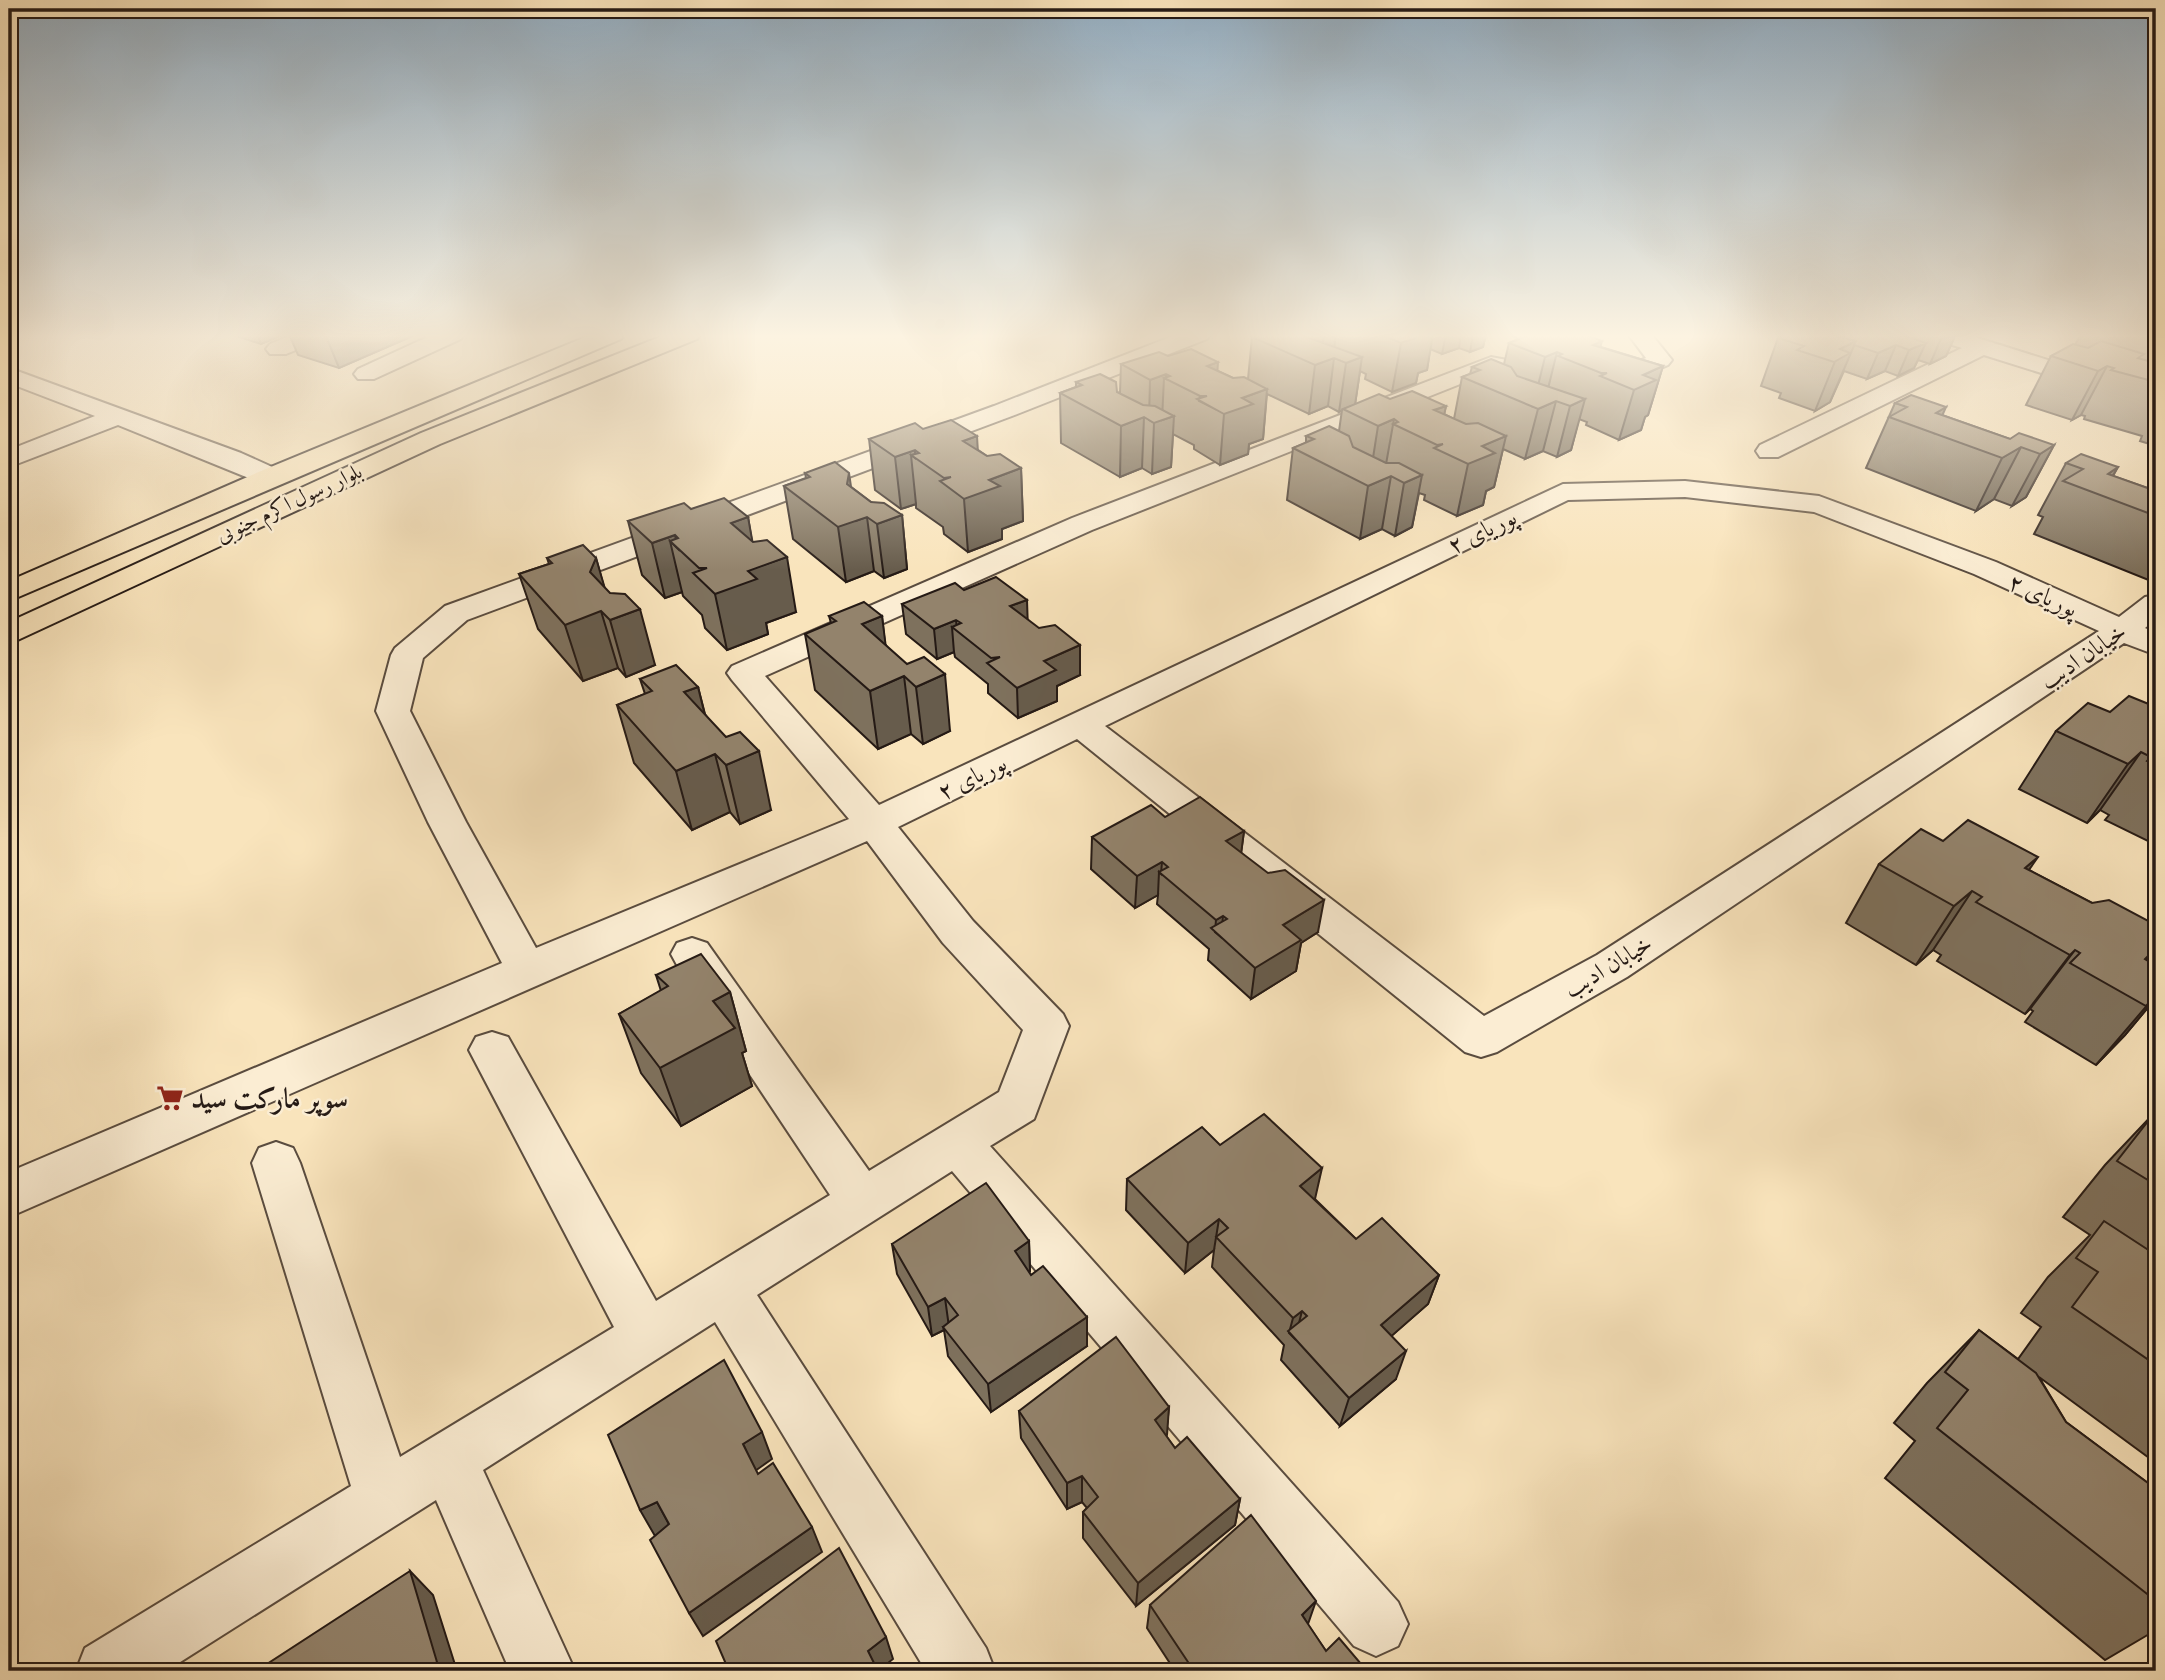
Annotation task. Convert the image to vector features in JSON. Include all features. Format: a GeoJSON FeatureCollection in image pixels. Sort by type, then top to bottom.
{"type":"FeatureCollection","features":[{"type":"Feature","properties":{"kind":"main road","name":"بلوار رسول اکرم جنوبی"},"geometry":{"type":"LineString","coordinates":[[9,592],[425,412]]}},
{"type":"Feature","properties":{"kind":"main road","name":"بلوار رسول اکرم جنوبی"},"geometry":{"type":"LineString","coordinates":[[9,634],[348,475],[499,412]]}},
{"type":"Feature","properties":{"kind":"street"},"geometry":{"type":"LineString","coordinates":[[104,412],[232,459],[271,477]]}},
{"type":"Feature","properties":{"kind":"street"},"geometry":{"type":"LineString","coordinates":[[527,970],[447,822],[393,711],[407,654],[456,613],[999,412]]}},
{"type":"Feature","properties":{"kind":"street"},"geometry":{"type":"LineString","coordinates":[[108,1671],[1017,1105],[1046,1026],[958,932],[874,823],[744,673],[1082,524],[1367,412]]}},
{"type":"Feature","properties":{"kind":"street"},"geometry":{"type":"LineString","coordinates":[[1769,451],[1849,412]]}},
{"type":"Feature","properties":{"kind":"street"},"geometry":{"type":"LineString","coordinates":[[9,458],[116,417]]}},
{"type":"Feature","properties":{"kind":"street","name":"پوریای ۲"},"geometry":{"type":"LineString","coordinates":[[9,1195],[874,823],[1563,492],[1685,489],[1819,504],[1985,568],[2139,638]]}},
{"type":"Feature","properties":{"kind":"street","name":"خیابان ادیب"},"geometry":{"type":"LineString","coordinates":[[1080,724],[1481,1040],[1612,966],[2139,638],[2156,604]]}},
{"type":"Feature","properties":{"kind":"street"},"geometry":{"type":"LineString","coordinates":[[692,954],[862,1202]]}},
{"type":"Feature","properties":{"kind":"street"},"geometry":{"type":"LineString","coordinates":[[492,1051],[647,1336]]}},
{"type":"Feature","properties":{"kind":"street"},"geometry":{"type":"LineString","coordinates":[[957,1143],[1376,1624]]}},
{"type":"Feature","properties":{"kind":"street"},"geometry":{"type":"LineString","coordinates":[[276,1163],[385,1500]]}},
{"type":"Feature","properties":{"kind":"street"},"geometry":{"type":"LineString","coordinates":[[723,1288],[963,1671]]}},
{"type":"Feature","properties":{"kind":"street"},"geometry":{"type":"LineString","coordinates":[[448,1460],[543,1671]]}},
{"type":"Feature","properties":{"kind":"building"},"geometry":{"type":"Polygon","coordinates":[[[1096,412],[1167,412],[1174,416],[1154,423],[1144,417],[1121,426],[1096,412]]]}},
{"type":"Feature","properties":{"kind":"building"},"geometry":{"type":"Polygon","coordinates":[[[1350,412],[1439,412],[1466,424],[1478,423],[1506,436],[1482,446],[1495,453],[1468,464],[1434,448],[1443,444],[1437,445],[1393,424],[1398,422],[1394,419],[1378,426],[1350,412]]]}},
{"type":"Feature","properties":{"kind":"building"},"geometry":{"type":"Polygon","coordinates":[[[1897,412],[1937,412],[2010,439],[2019,433],[2054,445],[2040,454],[2021,447],[2002,458],[1889,417],[1897,412]]]}},
{"type":"Feature","properties":{"kind":"building"},"geometry":{"type":"Polygon","coordinates":[[[951,420],[977,436],[963,441],[987,456],[1000,454],[1021,468],[989,480],[1000,486],[964,499],[940,481],[951,477],[944,478],[911,455],[919,453],[915,450],[895,457],[869,439],[915,423],[923,429],[951,420]]]}},
{"type":"Feature","properties":{"kind":"building"},"geometry":{"type":"Polygon","coordinates":[[[1329,426],[1349,436],[1353,447],[1386,463],[1399,463],[1422,475],[1404,483],[1391,476],[1368,486],[1293,448],[1314,439],[1306,436],[1329,426]]]}},
{"type":"Feature","properties":{"kind":"building"},"geometry":{"type":"Polygon","coordinates":[[[2081,454],[2118,467],[2108,474],[2156,491],[2156,516],[2063,481],[2083,469],[2066,463],[2081,454]]]}},
{"type":"Feature","properties":{"kind":"building"},"geometry":{"type":"Polygon","coordinates":[[[835,462],[849,473],[847,484],[871,502],[884,503],[902,515],[877,524],[867,517],[838,527],[784,486],[810,477],[805,473],[835,462]]]}},
{"type":"Feature","properties":{"kind":"building"},"geometry":{"type":"Polygon","coordinates":[[[724,498],[748,517],[731,523],[753,542],[767,540],[787,557],[748,571],[757,579],[715,594],[693,573],[707,568],[699,568],[670,541],[678,538],[675,535],[652,543],[628,521],[684,503],[691,509],[724,498]]]}},
{"type":"Feature","properties":{"kind":"building"},"geometry":{"type":"Polygon","coordinates":[[[583,545],[596,558],[590,572],[610,593],[625,594],[640,609],[610,620],[601,611],[565,625],[519,574],[552,563],[547,558],[583,545]]]}},
{"type":"Feature","properties":{"kind":"building"},"geometry":{"type":"Polygon","coordinates":[[[996,577],[1027,600],[1010,606],[1039,628],[1055,625],[1080,645],[1044,661],[1056,670],[1017,688],[987,663],[1000,657],[991,658],[952,627],[961,623],[956,620],[934,629],[902,604],[955,583],[964,590],[996,577]]]}},
{"type":"Feature","properties":{"kind":"building"},"geometry":{"type":"Polygon","coordinates":[[[864,602],[882,616],[862,624],[907,664],[924,657],[945,674],[916,687],[904,676],[870,691],[805,634],[836,621],[829,616],[864,602]]]}},
{"type":"Feature","properties":{"kind":"building"},"geometry":{"type":"Polygon","coordinates":[[[676,665],[698,687],[684,692],[726,737],[740,732],[759,751],[726,765],[715,754],[676,771],[617,705],[652,691],[640,679],[676,665]]]}},
{"type":"Feature","properties":{"kind":"building"},"geometry":{"type":"Polygon","coordinates":[[[2129,696],[2156,707],[2156,766],[2147,761],[2151,757],[2141,752],[2128,764],[2056,731],[2088,703],[2110,712],[2129,696]]]}},
{"type":"Feature","properties":{"kind":"building"},"geometry":{"type":"Polygon","coordinates":[[[1200,797],[1244,831],[1226,841],[1268,873],[1285,870],[1324,900],[1283,925],[1301,940],[1255,968],[1211,928],[1227,919],[1223,916],[1216,920],[1159,872],[1168,867],[1162,862],[1137,876],[1092,837],[1151,805],[1165,817],[1200,797]]]}},
{"type":"Feature","properties":{"kind":"building"},"geometry":{"type":"Polygon","coordinates":[[[1968,820],[2038,857],[2025,868],[2092,903],[2109,900],[2156,925],[2156,948],[2145,959],[2156,966],[2156,995],[2146,1006],[2070,963],[2080,953],[2075,950],[2070,955],[1976,902],[1982,897],[1972,891],[1954,906],[1879,864],[1921,829],[1943,841],[1968,820]]]}},
{"type":"Feature","properties":{"kind":"building"},"geometry":{"type":"Polygon","coordinates":[[[701,954],[730,992],[713,1001],[735,1028],[660,1068],[619,1014],[668,986],[656,975],[701,954]]]}},
{"type":"Feature","properties":{"kind":"building"},"geometry":{"type":"Polygon","coordinates":[[[2156,1111],[2156,1185],[2117,1161],[2156,1111]]]}},
{"type":"Feature","properties":{"kind":"building"},"geometry":{"type":"Polygon","coordinates":[[[1264,1114],[1322,1168],[1300,1186],[1356,1239],[1382,1218],[1439,1275],[1381,1325],[1406,1351],[1349,1398],[1288,1331],[1307,1316],[1302,1311],[1293,1318],[1216,1237],[1228,1228],[1219,1219],[1188,1243],[1127,1179],[1202,1127],[1220,1145],[1264,1114]]]}},
{"type":"Feature","properties":{"kind":"building"},"geometry":{"type":"Polygon","coordinates":[[[986,1183],[1029,1241],[1015,1251],[1031,1275],[1043,1266],[1087,1317],[988,1384],[943,1327],[958,1315],[945,1298],[928,1307],[892,1244],[986,1183]]]}},
{"type":"Feature","properties":{"kind":"building"},"geometry":{"type":"Polygon","coordinates":[[[2104,1221],[2156,1255],[2156,1365],[2072,1307],[2098,1272],[2076,1258],[2104,1221]]]}},
{"type":"Feature","properties":{"kind":"building"},"geometry":{"type":"Polygon","coordinates":[[[1979,1330],[2036,1373],[2066,1422],[2156,1489],[2156,1601],[1937,1428],[1968,1390],[1945,1372],[1979,1330]]]}},
{"type":"Feature","properties":{"kind":"building"},"geometry":{"type":"Polygon","coordinates":[[[1116,1337],[1169,1407],[1155,1420],[1175,1448],[1187,1437],[1240,1499],[1138,1583],[1083,1512],[1098,1497],[1082,1476],[1067,1483],[1019,1411],[1116,1337]]]}},
{"type":"Feature","properties":{"kind":"building"},"geometry":{"type":"Polygon","coordinates":[[[724,1360],[762,1432],[743,1444],[758,1474],[773,1463],[812,1527],[689,1613],[650,1540],[669,1524],[657,1502],[640,1510],[608,1435],[724,1360]]]}},
{"type":"Feature","properties":{"kind":"building"},"geometry":{"type":"Polygon","coordinates":[[[1251,1515],[1316,1601],[1302,1615],[1326,1651],[1339,1638],[1367,1671],[1194,1671],[1150,1605],[1251,1515]]]}},
{"type":"Feature","properties":{"kind":"building"},"geometry":{"type":"Polygon","coordinates":[[[839,1548],[886,1637],[868,1651],[878,1671],[729,1671],[716,1641],[839,1548]]]}},
{"type":"Feature","properties":{"kind":"building"},"geometry":{"type":"Polygon","coordinates":[[[410,1571],[437,1662],[424,1671],[265,1671],[264,1666],[410,1571]]]}},
{"type":"Feature","properties":{"kind":"place","name":"سوپر مارکت سید"},"geometry":{"type":"Point","coordinates":[170,1098]}}]}
